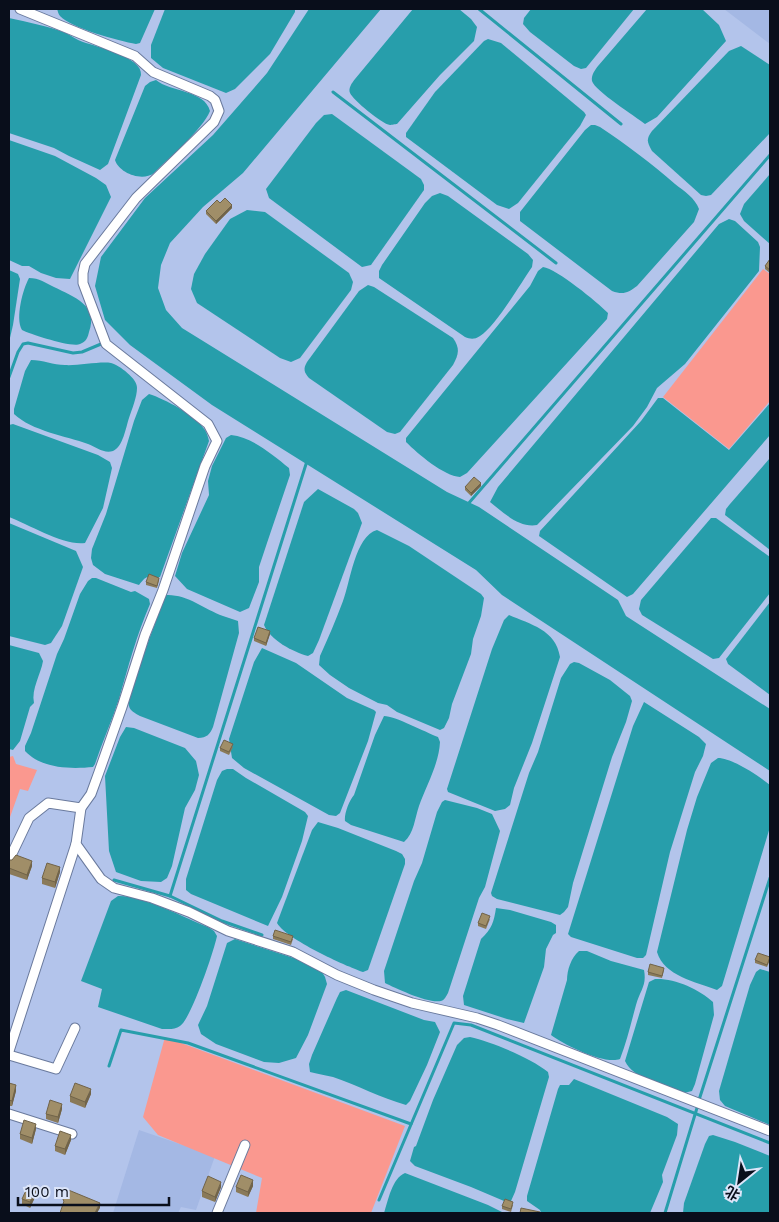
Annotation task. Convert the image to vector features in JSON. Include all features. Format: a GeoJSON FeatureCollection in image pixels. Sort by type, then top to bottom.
{"type":"FeatureCollection","features":[{"type":"Feature","properties":{"kind":"street"},"geometry":{"type":"LineString","coordinates":[[20,9],[135,56],[153,72],[210,96],[215,100],[219,111],[214,122],[136,198],[85,264],[82,273],[83,283],[106,344],[208,424],[217,440],[205,466],[91,794],[82,808],[76,844],[9,1050],[56,1069],[75,1028]]}},
{"type":"Feature","properties":{"kind":"street"},"geometry":{"type":"LineString","coordinates":[[9,860],[29,818],[48,803],[82,808]]}},
{"type":"Feature","properties":{"kind":"street"},"geometry":{"type":"LineString","coordinates":[[76,844],[101,878],[114,888],[152,898],[189,912],[228,931],[292,952],[337,976],[374,990],[412,1003],[477,1018],[498,1025],[770,1131]]}},
{"type":"Feature","properties":{"kind":"street"},"geometry":{"type":"LineString","coordinates":[[9,1114],[72,1134]]}},
{"type":"Feature","properties":{"kind":"street"},"geometry":{"type":"LineString","coordinates":[[217,1213],[245,1146]]}},
{"type":"Feature","properties":{"kind":"shaded area"},"geometry":{"type":"Polygon","coordinates":[[[57,9],[155,9],[140,43],[136,44],[107,37],[74,25],[60,16],[57,9]]]}},
{"type":"Feature","properties":{"kind":"shaded area"},"geometry":{"type":"Polygon","coordinates":[[[165,9],[295,9],[295,12],[270,54],[235,89],[226,93],[163,68],[151,58],[151,45],[165,9]]]}},
{"type":"Feature","properties":{"kind":"shaded area"},"geometry":{"type":"Polygon","coordinates":[[[309,9],[381,9],[243,173],[203,207],[170,243],[161,265],[158,288],[166,310],[182,328],[447,492],[479,507],[618,600],[626,616],[770,709],[770,771],[502,595],[476,570],[212,405],[130,345],[105,320],[95,286],[101,257],[145,198],[213,135],[267,73],[309,9]]]}},
{"type":"Feature","properties":{"kind":"shaded area"},"geometry":{"type":"Polygon","coordinates":[[[413,9],[459,9],[477,27],[474,41],[440,75],[397,124],[390,125],[381,121],[362,106],[352,96],[350,89],[355,79],[413,9]]]}},
{"type":"Feature","properties":{"kind":"shaded area"},"geometry":{"type":"Polygon","coordinates":[[[531,9],[634,9],[586,68],[581,69],[574,66],[530,32],[523,24],[524,18],[531,9]]]}},
{"type":"Feature","properties":{"kind":"shaded area"},"geometry":{"type":"Polygon","coordinates":[[[647,9],[702,9],[719,25],[726,41],[657,117],[645,124],[600,91],[592,79],[598,66],[647,9]]]}},
{"type":"Feature","properties":{"kind":"shaded area"},"geometry":{"type":"Polygon","coordinates":[[[724,9],[770,9],[770,44],[724,9]]]}},
{"type":"Feature","properties":{"kind":"shaded area"},"geometry":{"type":"Polygon","coordinates":[[[9,18],[66,33],[81,41],[127,58],[140,69],[141,75],[108,164],[100,170],[54,148],[9,133],[9,18]]]}},
{"type":"Feature","properties":{"kind":"shaded area"},"geometry":{"type":"Polygon","coordinates":[[[488,39],[501,43],[586,115],[580,126],[518,203],[509,209],[497,205],[406,137],[406,133],[435,92],[488,39]]]}},
{"type":"Feature","properties":{"kind":"shaded area"},"geometry":{"type":"Polygon","coordinates":[[[741,46],[770,65],[770,133],[711,195],[701,195],[652,151],[648,138],[652,131],[729,51],[741,46]]]}},
{"type":"Feature","properties":{"kind":"shaded area"},"geometry":{"type":"Polygon","coordinates":[[[156,80],[201,99],[207,104],[210,111],[193,135],[154,173],[143,177],[132,175],[121,169],[115,160],[145,86],[156,80]]]}},
{"type":"Feature","properties":{"kind":"shaded area"},"geometry":{"type":"Polygon","coordinates":[[[332,114],[421,179],[424,185],[424,190],[371,265],[362,267],[269,198],[266,189],[316,123],[324,115],[332,114]]]}},
{"type":"Feature","properties":{"kind":"shaded area"},"geometry":{"type":"Polygon","coordinates":[[[591,125],[600,127],[648,161],[689,195],[699,209],[694,222],[637,286],[625,293],[612,291],[520,221],[520,212],[591,125]]]}},
{"type":"Feature","properties":{"kind":"shaded area"},"geometry":{"type":"Polygon","coordinates":[[[9,140],[55,156],[106,185],[111,197],[70,279],[56,278],[41,273],[29,266],[22,266],[9,260],[9,140]]]}},
{"type":"Feature","properties":{"kind":"shaded area"},"geometry":{"type":"Polygon","coordinates":[[[770,174],[770,244],[744,221],[740,214],[744,204],[770,174]]]}},
{"type":"Feature","properties":{"kind":"shaded area"},"geometry":{"type":"Polygon","coordinates":[[[440,193],[448,196],[528,254],[533,260],[532,267],[493,324],[474,339],[465,337],[379,278],[379,271],[382,265],[425,203],[432,196],[440,193]]]}},
{"type":"Feature","properties":{"kind":"shaded area"},"geometry":{"type":"Polygon","coordinates":[[[247,210],[265,212],[349,273],[353,282],[351,290],[300,358],[291,362],[280,358],[197,303],[191,289],[194,274],[205,254],[230,219],[247,210]]]}},
{"type":"Feature","properties":{"kind":"shaded area"},"geometry":{"type":"Polygon","coordinates":[[[729,219],[735,221],[758,242],[760,247],[759,271],[685,364],[657,388],[647,407],[633,426],[537,525],[524,524],[506,515],[490,502],[498,487],[719,224],[729,219]]]}},
{"type":"Feature","properties":{"kind":"shaded area"},"geometry":{"type":"Polygon","coordinates":[[[543,267],[558,273],[586,294],[608,313],[607,319],[467,473],[460,477],[446,473],[417,452],[406,442],[406,438],[530,286],[538,271],[543,267]]]}},
{"type":"Feature","properties":{"kind":"shaded area"},"geometry":{"type":"Polygon","coordinates":[[[763,269],[770,274],[770,401],[729,449],[663,397],[763,269]]]}},
{"type":"Feature","properties":{"kind":"shaded area"},"geometry":{"type":"Polygon","coordinates":[[[9,270],[18,274],[20,279],[9,342],[9,270]]]}},
{"type":"Feature","properties":{"kind":"shaded area"},"geometry":{"type":"Polygon","coordinates":[[[29,278],[42,281],[83,303],[91,315],[88,336],[84,342],[76,345],[69,344],[22,330],[19,318],[22,296],[29,278]]]}},
{"type":"Feature","properties":{"kind":"shaded area"},"geometry":{"type":"Polygon","coordinates":[[[368,285],[453,338],[458,348],[453,365],[400,432],[395,434],[387,432],[309,378],[305,370],[307,362],[359,291],[368,285]]]}},
{"type":"Feature","properties":{"kind":"shaded area"},"geometry":{"type":"Polygon","coordinates":[[[31,360],[65,365],[111,363],[123,369],[131,377],[136,384],[136,395],[124,436],[116,449],[110,452],[103,451],[88,444],[30,425],[14,414],[25,371],[31,360]]]}},
{"type":"Feature","properties":{"kind":"shaded area"},"geometry":{"type":"Polygon","coordinates":[[[149,394],[187,413],[205,430],[209,441],[160,577],[146,577],[139,585],[105,574],[93,565],[91,558],[92,549],[106,514],[134,421],[142,400],[149,394]]]}},
{"type":"Feature","properties":{"kind":"shaded area"},"geometry":{"type":"Polygon","coordinates":[[[658,398],[663,398],[729,450],[770,403],[770,435],[633,594],[627,597],[539,536],[540,531],[641,421],[658,398]]]}},
{"type":"Feature","properties":{"kind":"shaded area"},"geometry":{"type":"Polygon","coordinates":[[[13,424],[98,455],[110,462],[112,468],[103,508],[85,543],[57,538],[9,517],[9,425],[13,424]]]}},
{"type":"Feature","properties":{"kind":"shaded area"},"geometry":{"type":"Polygon","coordinates":[[[231,435],[247,439],[262,447],[289,468],[290,475],[259,567],[259,582],[249,608],[240,612],[187,589],[175,576],[182,553],[209,495],[208,481],[212,466],[226,438],[231,435]]]}},
{"type":"Feature","properties":{"kind":"shaded area"},"geometry":{"type":"Polygon","coordinates":[[[770,458],[770,550],[725,515],[726,509],[770,458]]]}},
{"type":"Feature","properties":{"kind":"shaded area"},"geometry":{"type":"Polygon","coordinates":[[[318,489],[354,509],[362,523],[319,640],[313,653],[308,656],[283,645],[271,636],[264,625],[304,502],[318,489]]]}},
{"type":"Feature","properties":{"kind":"shaded area"},"geometry":{"type":"Polygon","coordinates":[[[711,518],[716,518],[770,557],[770,593],[719,658],[713,659],[642,615],[639,609],[641,600],[711,518]]]}},
{"type":"Feature","properties":{"kind":"shaded area"},"geometry":{"type":"Polygon","coordinates":[[[9,523],[76,551],[83,567],[62,626],[51,643],[45,645],[9,636],[9,523]]]}},
{"type":"Feature","properties":{"kind":"shaded area"},"geometry":{"type":"Polygon","coordinates":[[[377,530],[409,546],[481,594],[484,598],[471,654],[452,704],[449,718],[444,728],[440,730],[397,712],[387,705],[378,703],[349,688],[319,665],[320,656],[343,601],[358,550],[363,541],[377,530]]]}},
{"type":"Feature","properties":{"kind":"shaded area"},"geometry":{"type":"Polygon","coordinates":[[[92,578],[131,592],[135,591],[149,599],[150,604],[95,764],[93,767],[66,768],[48,764],[32,757],[25,751],[25,746],[80,594],[92,578]]]}},
{"type":"Feature","properties":{"kind":"shaded area"},"geometry":{"type":"Polygon","coordinates":[[[166,595],[188,599],[225,617],[238,621],[239,633],[213,727],[209,734],[204,737],[198,738],[140,716],[132,711],[129,706],[138,670],[166,595]]]}},
{"type":"Feature","properties":{"kind":"shaded area"},"geometry":{"type":"Polygon","coordinates":[[[770,602],[770,695],[728,664],[726,659],[770,602]]]}},
{"type":"Feature","properties":{"kind":"shaded area"},"geometry":{"type":"Polygon","coordinates":[[[509,615],[533,625],[548,634],[558,648],[560,657],[532,743],[514,788],[510,805],[505,809],[495,811],[448,792],[447,789],[492,649],[504,620],[509,615]]]}},
{"type":"Feature","properties":{"kind":"shaded area"},"geometry":{"type":"Polygon","coordinates":[[[9,645],[39,653],[43,661],[35,687],[34,703],[30,707],[20,741],[13,750],[9,749],[9,645]]]}},
{"type":"Feature","properties":{"kind":"shaded area"},"geometry":{"type":"Polygon","coordinates":[[[262,648],[296,663],[347,698],[376,712],[368,741],[340,813],[336,816],[329,815],[244,768],[232,758],[229,739],[254,662],[262,648]]]}},
{"type":"Feature","properties":{"kind":"shaded area"},"geometry":{"type":"Polygon","coordinates":[[[574,662],[610,680],[630,696],[632,701],[612,757],[573,883],[568,907],[560,915],[497,899],[491,893],[561,678],[570,664],[574,662]]]}},
{"type":"Feature","properties":{"kind":"shaded area"},"geometry":{"type":"Polygon","coordinates":[[[644,702],[699,737],[706,744],[703,756],[695,772],[670,852],[646,955],[643,958],[637,958],[571,937],[568,934],[633,726],[644,702]]]}},
{"type":"Feature","properties":{"kind":"shaded area"},"geometry":{"type":"Polygon","coordinates":[[[384,716],[402,721],[438,737],[440,742],[435,767],[419,806],[412,830],[404,842],[351,825],[345,821],[347,808],[354,795],[375,735],[384,716]]]}},
{"type":"Feature","properties":{"kind":"shaded area"},"geometry":{"type":"Polygon","coordinates":[[[126,727],[134,728],[185,748],[196,761],[199,775],[195,790],[185,808],[172,866],[167,878],[161,882],[141,881],[116,872],[109,851],[105,776],[120,737],[126,727]]]}},
{"type":"Feature","properties":{"kind":"shaded area"},"geometry":{"type":"Polygon","coordinates":[[[13,756],[16,764],[37,770],[28,791],[20,789],[9,820],[9,757],[13,756]]]}},
{"type":"Feature","properties":{"kind":"shaded area"},"geometry":{"type":"Polygon","coordinates":[[[718,758],[738,764],[770,785],[770,827],[722,986],[717,990],[682,977],[666,967],[657,952],[697,797],[711,763],[718,758]]]}},
{"type":"Feature","properties":{"kind":"shaded area"},"geometry":{"type":"Polygon","coordinates":[[[233,769],[305,812],[308,816],[302,841],[282,897],[268,926],[191,894],[186,890],[186,879],[217,780],[222,771],[233,769]]]}},
{"type":"Feature","properties":{"kind":"shaded area"},"geometry":{"type":"Polygon","coordinates":[[[445,800],[492,814],[500,831],[485,887],[479,898],[448,993],[444,1000],[436,1001],[412,995],[385,983],[384,971],[414,881],[422,863],[437,812],[445,800]]]}},
{"type":"Feature","properties":{"kind":"shaded area"},"geometry":{"type":"Polygon","coordinates":[[[318,822],[396,851],[402,854],[405,859],[405,864],[368,970],[363,972],[303,944],[277,923],[312,830],[318,822]]]}},
{"type":"Feature","properties":{"kind":"shaded area"},"geometry":{"type":"Polygon","coordinates":[[[118,896],[139,899],[163,908],[208,927],[217,936],[196,998],[185,1021],[178,1027],[162,1029],[98,1007],[102,989],[81,981],[111,901],[118,896]]]}},
{"type":"Feature","properties":{"kind":"shaded area"},"geometry":{"type":"Polygon","coordinates":[[[496,908],[510,910],[556,925],[556,933],[546,949],[544,967],[524,1023],[464,1005],[463,996],[481,939],[492,925],[496,908]]]}},
{"type":"Feature","properties":{"kind":"shaded area"},"geometry":{"type":"Polygon","coordinates":[[[235,939],[300,960],[322,972],[325,977],[327,984],[308,1035],[296,1058],[279,1063],[264,1062],[216,1044],[201,1034],[198,1025],[207,1006],[227,943],[235,939]]]}},
{"type":"Feature","properties":{"kind":"shaded area"},"geometry":{"type":"Polygon","coordinates":[[[579,951],[587,951],[611,961],[644,970],[644,984],[620,1059],[613,1060],[595,1057],[565,1044],[551,1035],[569,968],[579,951]]]}},
{"type":"Feature","properties":{"kind":"shaded area"},"geometry":{"type":"Polygon","coordinates":[[[760,969],[770,972],[770,1125],[725,1106],[720,1100],[719,1091],[750,985],[756,972],[760,969]]]}},
{"type":"Feature","properties":{"kind":"shaded area"},"geometry":{"type":"Polygon","coordinates":[[[655,979],[670,980],[686,985],[713,1002],[714,1015],[692,1091],[684,1093],[650,1081],[635,1073],[625,1061],[649,982],[655,979]]]}},
{"type":"Feature","properties":{"kind":"shaded area"},"geometry":{"type":"Polygon","coordinates":[[[346,990],[424,1020],[435,1022],[440,1032],[427,1065],[410,1101],[406,1105],[333,1077],[310,1072],[309,1064],[312,1055],[337,998],[340,992],[346,990]]]}},
{"type":"Feature","properties":{"kind":"shaded area"},"geometry":{"type":"Polygon","coordinates":[[[165,1037],[405,1126],[371,1213],[256,1213],[262,1178],[158,1135],[143,1117],[165,1037]]]}},
{"type":"Feature","properties":{"kind":"shaded area"},"geometry":{"type":"Polygon","coordinates":[[[470,1037],[511,1051],[532,1061],[548,1072],[549,1077],[511,1201],[504,1201],[415,1166],[410,1161],[433,1100],[457,1045],[464,1038],[470,1037]]]}},
{"type":"Feature","properties":{"kind":"shaded area"},"geometry":{"type":"Polygon","coordinates":[[[574,1079],[667,1117],[678,1124],[677,1135],[662,1175],[663,1182],[650,1213],[541,1213],[540,1210],[527,1201],[558,1089],[560,1085],[569,1085],[574,1079]]]}},
{"type":"Feature","properties":{"kind":"shaded area"},"geometry":{"type":"Polygon","coordinates":[[[139,1130],[215,1156],[196,1210],[181,1207],[178,1213],[113,1213],[139,1130]]]}},
{"type":"Feature","properties":{"kind":"shaded area"},"geometry":{"type":"Polygon","coordinates":[[[713,1135],[770,1156],[770,1213],[683,1213],[684,1203],[705,1144],[709,1136],[713,1135]]]}},
{"type":"Feature","properties":{"kind":"shaded area"},"geometry":{"type":"Polygon","coordinates":[[[405,1173],[504,1213],[384,1213],[394,1185],[405,1173]]]}},
{"type":"Feature","properties":{"kind":"building"},"geometry":{"type":"Polygon","coordinates":[[[225,198],[232,205],[216,221],[206,211],[217,200],[220,203],[225,198]]]}},
{"type":"Feature","properties":{"kind":"building"},"geometry":{"type":"Polygon","coordinates":[[[770,259],[770,270],[765,266],[770,259]]]}},
{"type":"Feature","properties":{"kind":"building"},"geometry":{"type":"Polygon","coordinates":[[[474,477],[481,483],[471,493],[465,487],[474,477]]]}},
{"type":"Feature","properties":{"kind":"building"},"geometry":{"type":"Polygon","coordinates":[[[149,574],[159,578],[157,586],[146,582],[149,574]]]}},
{"type":"Feature","properties":{"kind":"building"},"geometry":{"type":"Polygon","coordinates":[[[258,627],[270,631],[266,643],[254,638],[258,627]]]}},
{"type":"Feature","properties":{"kind":"building"},"geometry":{"type":"Polygon","coordinates":[[[224,740],[233,744],[229,752],[220,748],[224,740]]]}},
{"type":"Feature","properties":{"kind":"building"},"geometry":{"type":"Polygon","coordinates":[[[16,855],[32,861],[27,875],[9,868],[9,860],[12,860],[16,855]]]}},
{"type":"Feature","properties":{"kind":"building"},"geometry":{"type":"Polygon","coordinates":[[[47,863],[60,867],[55,882],[42,878],[47,863]]]}},
{"type":"Feature","properties":{"kind":"building"},"geometry":{"type":"Polygon","coordinates":[[[482,913],[490,916],[486,926],[478,923],[482,913]]]}},
{"type":"Feature","properties":{"kind":"building"},"geometry":{"type":"Polygon","coordinates":[[[275,930],[293,936],[291,942],[273,936],[275,930]]]}},
{"type":"Feature","properties":{"kind":"building"},"geometry":{"type":"Polygon","coordinates":[[[758,953],[770,957],[767,965],[755,960],[758,953]]]}},
{"type":"Feature","properties":{"kind":"building"},"geometry":{"type":"Polygon","coordinates":[[[650,964],[664,968],[662,976],[648,972],[650,964]]]}},
{"type":"Feature","properties":{"kind":"building"},"geometry":{"type":"Polygon","coordinates":[[[9,1083],[16,1085],[12,1101],[9,1100],[9,1083]]]}},
{"type":"Feature","properties":{"kind":"building"},"geometry":{"type":"Polygon","coordinates":[[[75,1083],[91,1089],[85,1102],[70,1096],[75,1083]]]}},
{"type":"Feature","properties":{"kind":"building"},"geometry":{"type":"Polygon","coordinates":[[[50,1100],[62,1104],[58,1117],[46,1114],[50,1100]]]}},
{"type":"Feature","properties":{"kind":"building"},"geometry":{"type":"Polygon","coordinates":[[[24,1120],[36,1124],[32,1138],[20,1134],[24,1120]]]}},
{"type":"Feature","properties":{"kind":"building"},"geometry":{"type":"Polygon","coordinates":[[[60,1131],[71,1135],[65,1149],[55,1146],[60,1131]]]}},
{"type":"Feature","properties":{"kind":"building"},"geometry":{"type":"Polygon","coordinates":[[[241,1175],[253,1180],[248,1192],[236,1187],[241,1175]]]}},
{"type":"Feature","properties":{"kind":"building"},"geometry":{"type":"Polygon","coordinates":[[[208,1176],[221,1182],[215,1197],[202,1191],[208,1176]]]}},
{"type":"Feature","properties":{"kind":"building"},"geometry":{"type":"Polygon","coordinates":[[[28,1186],[36,1190],[30,1202],[22,1199],[28,1186]]]}},
{"type":"Feature","properties":{"kind":"building"},"geometry":{"type":"Polygon","coordinates":[[[66,1189],[100,1203],[95,1213],[60,1213],[66,1189]]]}},
{"type":"Feature","properties":{"kind":"building"},"geometry":{"type":"Polygon","coordinates":[[[505,1199],[513,1202],[511,1209],[502,1206],[505,1199]]]}},
{"type":"Feature","properties":{"kind":"building"},"geometry":{"type":"Polygon","coordinates":[[[521,1208],[540,1212],[520,1213],[521,1208]]]}},
{"type":"Feature","properties":{"kind":"waterway"},"geometry":{"type":"LineString","coordinates":[[479,9],[621,124]]}},
{"type":"Feature","properties":{"kind":"waterway"},"geometry":{"type":"LineString","coordinates":[[333,92],[556,263]]}},
{"type":"Feature","properties":{"kind":"waterway"},"geometry":{"type":"LineString","coordinates":[[468,504],[770,155]]}},
{"type":"Feature","properties":{"kind":"waterway"},"geometry":{"type":"LineString","coordinates":[[9,377],[23,344],[28,343],[73,353],[82,352],[101,344]]}},
{"type":"Feature","properties":{"kind":"waterway"},"geometry":{"type":"LineString","coordinates":[[170,896],[307,461]]}},
{"type":"Feature","properties":{"kind":"waterway"},"geometry":{"type":"LineString","coordinates":[[699,1100],[770,878]]}},
{"type":"Feature","properties":{"kind":"waterway"},"geometry":{"type":"LineString","coordinates":[[114,880],[170,896],[222,921],[262,935]]}},
{"type":"Feature","properties":{"kind":"waterway"},"geometry":{"type":"LineString","coordinates":[[379,1200],[454,1023],[471,1025],[770,1143]]}},
{"type":"Feature","properties":{"kind":"waterway"},"geometry":{"type":"LineString","coordinates":[[109,1066],[121,1030],[188,1043],[411,1124]]}},
{"type":"Feature","properties":{"kind":"waterway"},"geometry":{"type":"LineString","coordinates":[[665,1213],[697,1108]]}}]}
